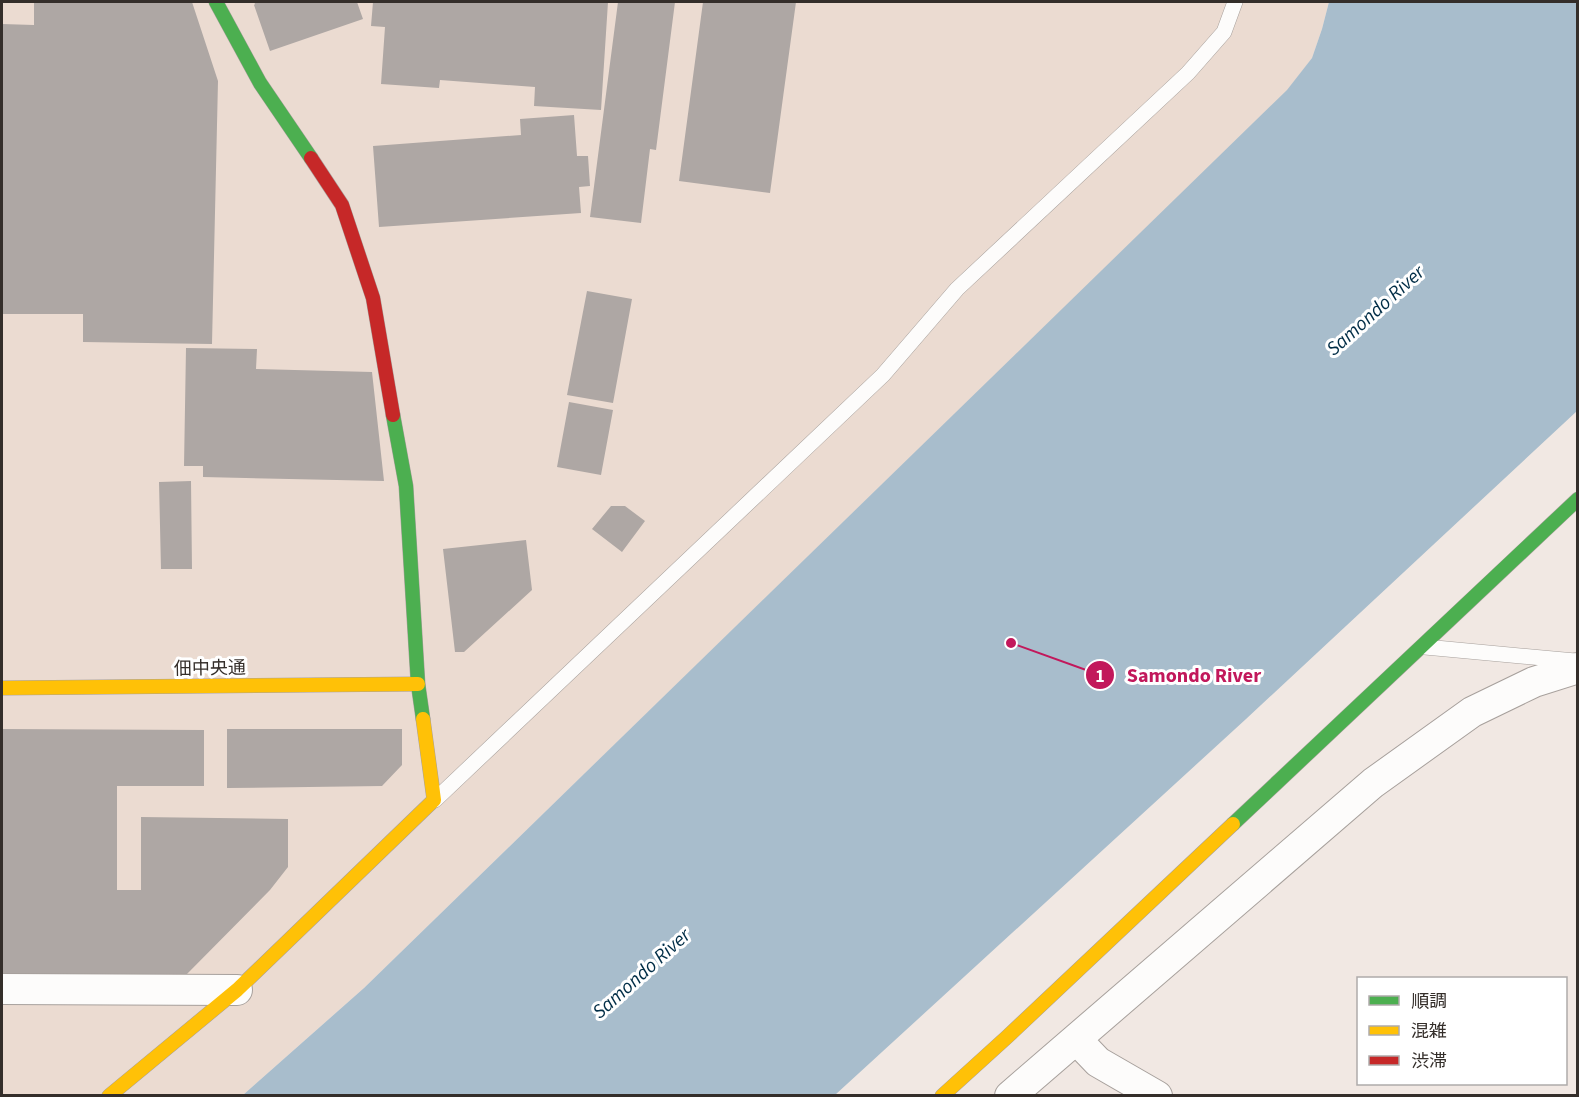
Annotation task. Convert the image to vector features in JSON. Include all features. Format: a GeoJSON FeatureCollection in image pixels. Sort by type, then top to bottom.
{"type":"FeatureCollection","features":[{"type":"Feature","properties":{"kind":"street"},"geometry":{"type":"LineString","coordinates":[[109,1095],[237,990],[434,800],[418,684],[406,486],[373,298],[342,205],[260,83],[216,2]]}},
{"type":"Feature","properties":{"kind":"street"},"geometry":{"type":"LineString","coordinates":[[942,1095],[1007,1037],[1578,499]]}},
{"type":"Feature","properties":{"kind":"street"},"geometry":{"type":"LineString","coordinates":[[1010,1095],[1373,783],[1472,712],[1534,682],[1578,668]]}},
{"type":"Feature","properties":{"kind":"street","name":"佃中央通"},"geometry":{"type":"LineString","coordinates":[[2,688],[418,684]]}},
{"type":"Feature","properties":{"kind":"street"},"geometry":{"type":"LineString","coordinates":[[2,990],[237,990]]}},
{"type":"Feature","properties":{"kind":"street"},"geometry":{"type":"LineString","coordinates":[[1076,1039],[1098,1062],[1157,1095]]}},
{"type":"Feature","properties":{"kind":"lane"},"geometry":{"type":"LineString","coordinates":[[434,800],[883,375],[957,289],[1188,73],[1224,32],[1235,2]]}},
{"type":"Feature","properties":{"kind":"lane"},"geometry":{"type":"LineString","coordinates":[[1422,646],[1578,661]]}},
{"type":"Feature","properties":{"kind":"shaded area"},"geometry":{"type":"Polygon","coordinates":[[[2,2],[1329,2],[1312,58],[1288,90],[364,988],[243,1095],[2,1096],[2,2]]]}},
{"type":"Feature","properties":{"kind":"water"},"geometry":{"type":"Polygon","coordinates":[[[1329,2],[1577,2],[1577,411],[1246,719],[835,1095],[243,1095],[364,988],[1287,90],[1312,58],[1329,2]]]}},
{"type":"Feature","properties":{"kind":"building"},"geometry":{"type":"Polygon","coordinates":[[[34,2],[192,2],[218,81],[212,344],[83,342],[83,314],[2,314],[2,24],[34,25],[34,2]]]}},
{"type":"Feature","properties":{"kind":"building"},"geometry":{"type":"Polygon","coordinates":[[[254,2],[357,2],[363,19],[270,51],[254,2]]]}},
{"type":"Feature","properties":{"kind":"building"},"geometry":{"type":"Polygon","coordinates":[[[373,2],[608,2],[601,110],[534,106],[535,87],[440,80],[439,88],[381,84],[385,27],[371,26],[373,2]]]}},
{"type":"Feature","properties":{"kind":"building"},"geometry":{"type":"Polygon","coordinates":[[[618,2],[675,2],[656,150],[650,149],[641,223],[590,217],[618,2]]]}},
{"type":"Feature","properties":{"kind":"building"},"geometry":{"type":"Polygon","coordinates":[[[703,2],[796,2],[770,193],[679,181],[703,2]]]}},
{"type":"Feature","properties":{"kind":"building"},"geometry":{"type":"Polygon","coordinates":[[[574,115],[577,156],[588,156],[590,186],[579,187],[581,213],[379,227],[373,146],[521,135],[520,119],[574,115]]]}},
{"type":"Feature","properties":{"kind":"building"},"geometry":{"type":"Polygon","coordinates":[[[587,291],[632,299],[613,403],[567,395],[587,291]]]}},
{"type":"Feature","properties":{"kind":"building"},"geometry":{"type":"Polygon","coordinates":[[[186,348],[257,349],[256,369],[372,372],[384,481],[203,477],[203,466],[184,466],[186,348]]]}},
{"type":"Feature","properties":{"kind":"building"},"geometry":{"type":"Polygon","coordinates":[[[569,402],[613,410],[601,475],[557,467],[569,402]]]}},
{"type":"Feature","properties":{"kind":"building"},"geometry":{"type":"Polygon","coordinates":[[[191,481],[192,569],[161,569],[159,482],[191,481]]]}},
{"type":"Feature","properties":{"kind":"building"},"geometry":{"type":"Polygon","coordinates":[[[611,506],[625,506],[645,521],[622,552],[592,529],[611,506]]]}},
{"type":"Feature","properties":{"kind":"building"},"geometry":{"type":"Polygon","coordinates":[[[526,540],[532,590],[464,652],[455,652],[443,549],[526,540]]]}},
{"type":"Feature","properties":{"kind":"building"},"geometry":{"type":"Polygon","coordinates":[[[2,729],[204,730],[204,786],[117,786],[117,890],[141,890],[141,817],[288,819],[288,867],[270,890],[186,975],[2,974],[2,729]]]}},
{"type":"Feature","properties":{"kind":"building"},"geometry":{"type":"Polygon","coordinates":[[[227,729],[402,729],[402,765],[382,786],[227,788],[227,729]]]}},
{"type":"Feature","properties":{"kind":"traffic: fast"},"geometry":{"type":"LineString","coordinates":[[216,2],[260,83],[311,158]]}},
{"type":"Feature","properties":{"kind":"traffic: fast"},"geometry":{"type":"LineString","coordinates":[[393,415],[406,486],[418,684],[423,719]]}},
{"type":"Feature","properties":{"kind":"traffic: fast"},"geometry":{"type":"LineString","coordinates":[[1233,824],[1578,499]]}},
{"type":"Feature","properties":{"kind":"traffic: slow"},"geometry":{"type":"LineString","coordinates":[[2,688],[418,684]]}},
{"type":"Feature","properties":{"kind":"traffic: slow"},"geometry":{"type":"LineString","coordinates":[[109,1096],[237,990],[434,800],[423,719]]}},
{"type":"Feature","properties":{"kind":"traffic: slow"},"geometry":{"type":"LineString","coordinates":[[942,1096],[1233,824]]}},
{"type":"Feature","properties":{"kind":"traffic: jam"},"geometry":{"type":"LineString","coordinates":[[311,158],[342,205],[373,298],[393,415]]}},
{"type":"Feature","properties":{"kind":"place","name":"Samondo River"},"geometry":{"type":"Point","coordinates":[1011,643]}}]}
